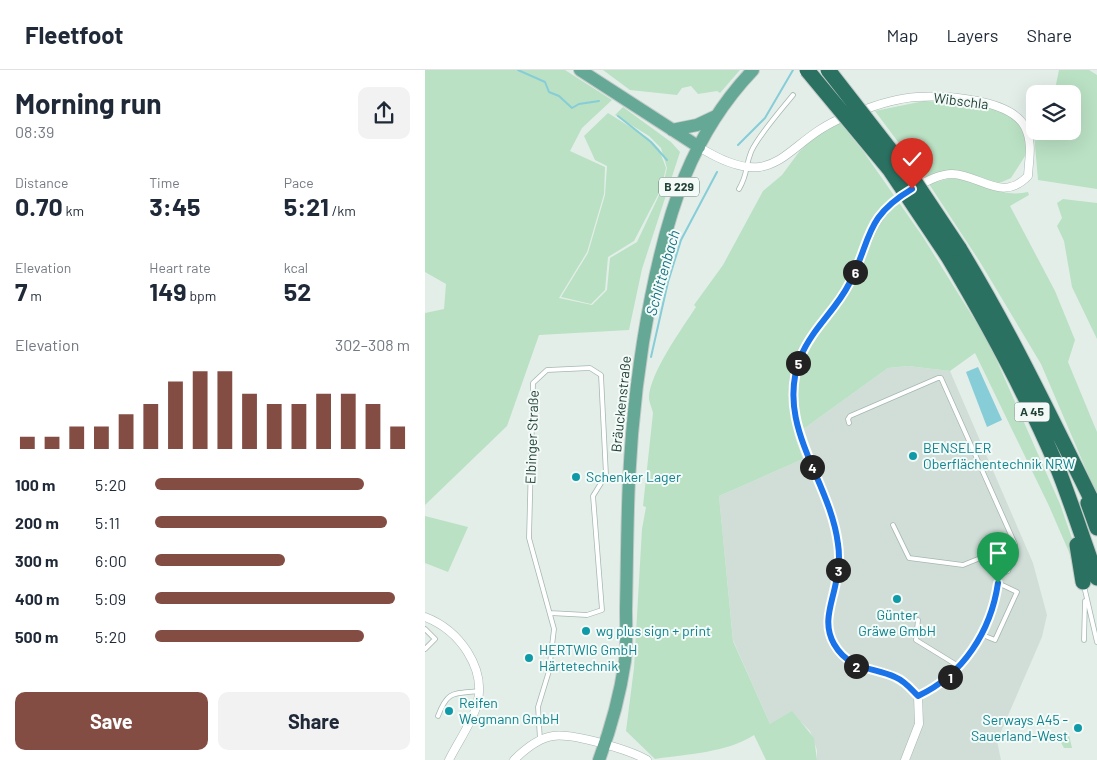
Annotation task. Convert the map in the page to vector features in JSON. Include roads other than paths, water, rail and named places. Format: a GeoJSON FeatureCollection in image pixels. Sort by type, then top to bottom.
{"type":"FeatureCollection","features":[{"type":"Feature","properties":{"kind":"highway","name":"A 45"},"geometry":{"type":"LineString","coordinates":[[807,70],[890,170],[992,301],[1022,357],[1074,464],[1097,528]]}},
{"type":"Feature","properties":{"kind":"highway","name":"A 45"},"geometry":{"type":"LineString","coordinates":[[828,70],[913,179],[953,252],[1059,471],[1089,584]]}},
{"type":"Feature","properties":{"kind":"highway"},"geometry":{"type":"LineString","coordinates":[[1074,464],[1097,511]]}},
{"type":"Feature","properties":{"kind":"main road"},"geometry":{"type":"LineString","coordinates":[[580,70],[699,147]]}},
{"type":"Feature","properties":{"kind":"main road","name":"B 229"},"geometry":{"type":"LineString","coordinates":[[699,147],[716,116],[753,70]]}},
{"type":"Feature","properties":{"kind":"main road","name":"B 229"},"geometry":{"type":"LineString","coordinates":[[672,130],[697,125],[716,116]]}},
{"type":"Feature","properties":{"kind":"main road","name":"Bräuckenstraße"},"geometry":{"type":"LineString","coordinates":[[599,760],[616,708],[625,660],[629,480],[635,393],[645,330],[665,228],[682,181],[699,147]]}},
{"type":"Feature","properties":{"kind":"street","name":"Wibschla"},"geometry":{"type":"LineString","coordinates":[[699,147],[711,155],[746,168],[768,166],[779,161],[822,127],[838,119],[871,107],[915,97],[953,98],[992,104],[1016,116],[1025,127],[1031,154],[1028,176],[1020,183],[998,188],[964,175],[951,174],[927,181],[886,207],[872,226],[845,292],[805,347],[794,377],[792,398],[795,419],[833,522],[838,544],[839,569],[828,614],[832,639],[840,652],[850,662],[872,671],[896,677],[918,696]]}},
{"type":"Feature","properties":{"kind":"street"},"geometry":{"type":"LineString","coordinates":[[425,617],[445,629],[467,650],[477,671],[479,691],[476,708],[449,760]]}},
{"type":"Feature","properties":{"kind":"street"},"geometry":{"type":"LineString","coordinates":[[905,760],[919,724],[918,696]]}},
{"type":"Feature","properties":{"kind":"street"},"geometry":{"type":"LineString","coordinates":[[514,760],[540,740],[554,736],[605,744],[647,760]]}},
{"type":"Feature","properties":{"kind":"lane"},"geometry":{"type":"LineString","coordinates":[[739,189],[747,176],[746,168],[751,151],[793,95]]}},
{"type":"Feature","properties":{"kind":"lane","name":"Elbinger Straße"},"geometry":{"type":"LineString","coordinates":[[540,740],[538,707],[554,646],[554,629],[529,538],[533,383],[547,370],[590,368],[601,375],[606,475],[593,496],[602,610],[587,615],[550,613]]}},
{"type":"Feature","properties":{"kind":"lane"},"geometry":{"type":"LineString","coordinates":[[849,423],[848,419],[850,416],[941,378],[1015,544],[1015,552],[1008,571],[999,574],[993,604],[980,634],[960,667],[940,684],[918,696]]}},
{"type":"Feature","properties":{"kind":"lane"},"geometry":{"type":"LineString","coordinates":[[893,525],[909,558],[963,565],[1015,544]]}},
{"type":"Feature","properties":{"kind":"lane"},"geometry":{"type":"LineString","coordinates":[[980,634],[995,640],[1017,592],[998,583]]}},
{"type":"Feature","properties":{"kind":"lane"},"geometry":{"type":"LineString","coordinates":[[1085,640],[1089,584]]}},
{"type":"Feature","properties":{"kind":"lane"},"geometry":{"type":"LineString","coordinates":[[1089,584],[1097,642]]}},
{"type":"Feature","properties":{"kind":"lane"},"geometry":{"type":"LineString","coordinates":[[918,620],[916,640],[960,667]]}},
{"type":"Feature","properties":{"kind":"lane"},"geometry":{"type":"LineString","coordinates":[[425,629],[435,639],[425,649]]}},
{"type":"Feature","properties":{"kind":"lane"},"geometry":{"type":"LineString","coordinates":[[438,716],[448,696],[479,691]]}},
{"type":"Feature","properties":{"kind":"water"},"geometry":{"type":"Polygon","coordinates":[[[978,367],[1002,420],[987,427],[966,372],[978,367]]]}},
{"type":"Feature","properties":{"kind":"waterway"},"geometry":{"type":"LineString","coordinates":[[518,70],[545,82],[549,92],[559,96],[572,108],[579,104],[599,101]]}},
{"type":"Feature","properties":{"kind":"waterway","name":"Schlittenbach"},"geometry":{"type":"LineString","coordinates":[[738,145],[765,118],[793,70]]}},
{"type":"Feature","properties":{"kind":"waterway"},"geometry":{"type":"LineString","coordinates":[[618,116],[651,142],[667,160]]}},
{"type":"Feature","properties":{"kind":"waterway","name":"Schlittenbach"},"geometry":{"type":"LineString","coordinates":[[651,357],[668,282],[681,240],[717,172]]}},
{"type":"Feature","properties":{"kind":"place","name":"BENSELER Oberflächentechnik NRW"},"geometry":{"type":"Point","coordinates":[913,456]}},
{"type":"Feature","properties":{"kind":"place","name":"Schenker Lager"},"geometry":{"type":"Point","coordinates":[576,477]}},
{"type":"Feature","properties":{"kind":"place","name":"Günter Gräwe GmbH"},"geometry":{"type":"Point","coordinates":[897,599]}},
{"type":"Feature","properties":{"kind":"place","name":"wg plus sign + print"},"geometry":{"type":"Point","coordinates":[586,631]}},
{"type":"Feature","properties":{"kind":"place","name":"HERTWIG GmbH Härtetechnik"},"geometry":{"type":"Point","coordinates":[529,658]}},
{"type":"Feature","properties":{"kind":"place","name":"Reifen Wegmann GmbH"},"geometry":{"type":"Point","coordinates":[449,711]}},
{"type":"Feature","properties":{"kind":"place","name":"Serways A45 - Sauerland-West"},"geometry":{"type":"Point","coordinates":[1078,728]}}]}
